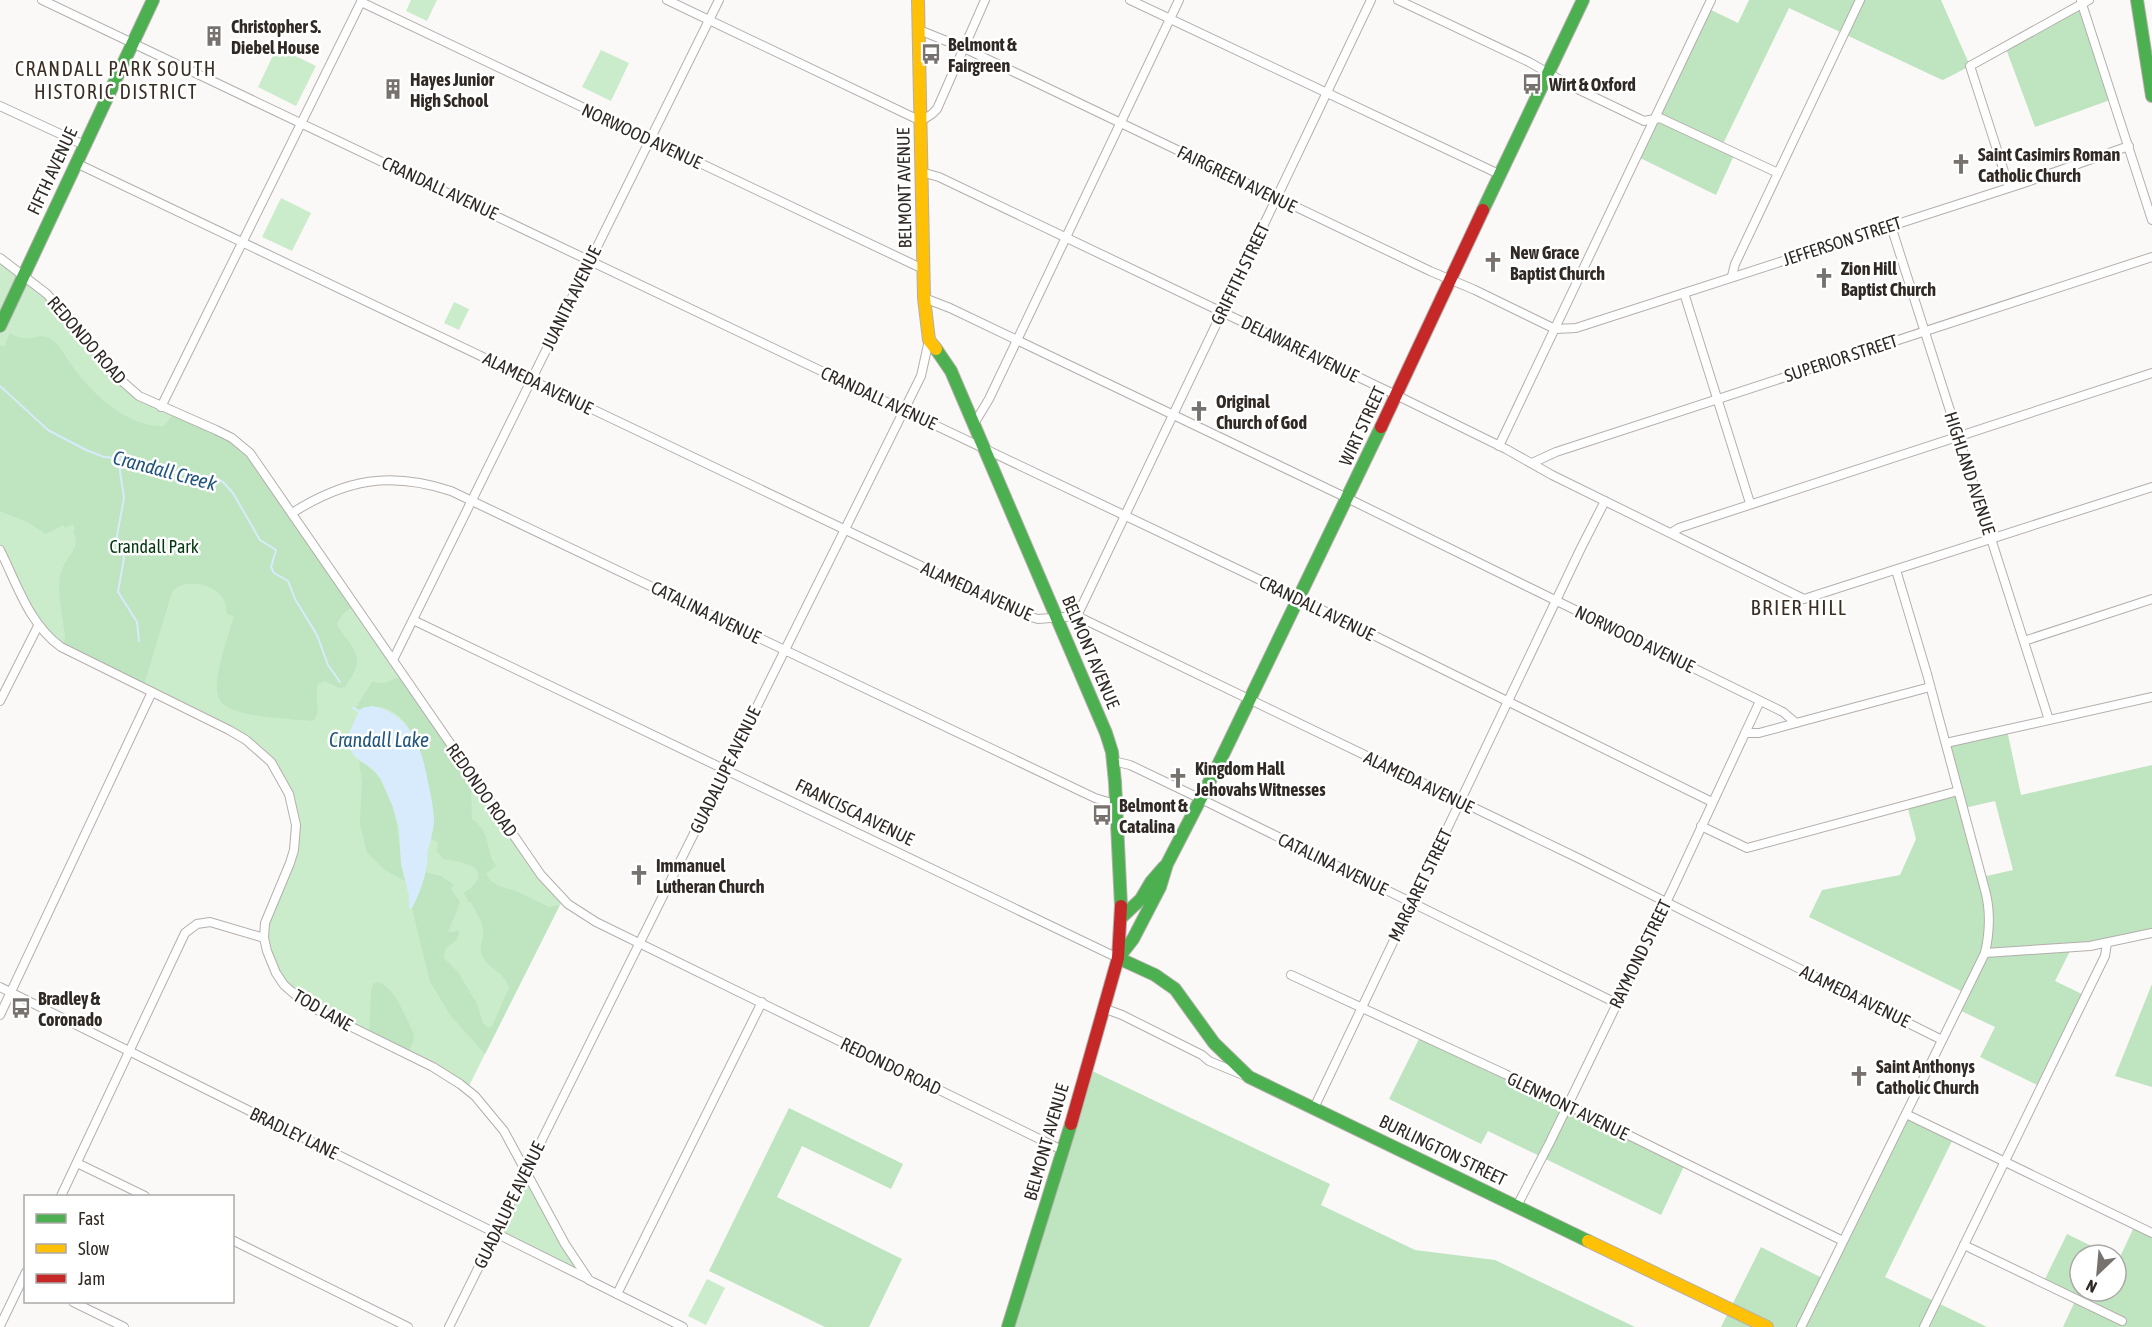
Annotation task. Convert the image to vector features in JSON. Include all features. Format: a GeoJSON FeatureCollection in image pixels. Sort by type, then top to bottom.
{"type":"FeatureCollection","features":[{"type":"Feature","properties":{"kind":"main road","name":"FIFTH AVENUE"},"geometry":{"type":"LineString","coordinates":[[0,326],[153,0]]}},
{"type":"Feature","properties":{"kind":"main road","name":"BELMONT AVENUE"},"geometry":{"type":"LineString","coordinates":[[918,0],[923,269],[929,340],[951,371],[1106,733],[1112,748],[1113,761],[1122,917],[1118,958],[1064,1151],[1008,1327]]}},
{"type":"Feature","properties":{"kind":"main road","name":"WIRT STREET"},"geometry":{"type":"LineString","coordinates":[[1118,958],[1133,939],[1160,887],[1167,864],[1201,799],[1347,498],[1583,0]]}},
{"type":"Feature","properties":{"kind":"main road"},"geometry":{"type":"LineString","coordinates":[[2137,0],[2152,96]]}},
{"type":"Feature","properties":{"kind":"main road","name":"WIRT STREET"},"geometry":{"type":"LineString","coordinates":[[1122,917],[1141,899],[1151,882],[1167,864]]}},
{"type":"Feature","properties":{"kind":"main road","name":"FRANCISCA AVENUE"},"geometry":{"type":"LineString","coordinates":[[1118,958],[1155,975],[1175,989],[1186,1001],[1218,1048],[1249,1077]]}},
{"type":"Feature","properties":{"kind":"main road","name":"BURLINGTON STREET"},"geometry":{"type":"LineString","coordinates":[[1249,1077],[1767,1327]]}},
{"type":"Feature","properties":{"kind":"street","name":"CRANDALL AVENUE"},"geometry":{"type":"LineString","coordinates":[[42,0],[1298,598],[1712,802]]}},
{"type":"Feature","properties":{"kind":"street"},"geometry":{"type":"LineString","coordinates":[[668,0],[921,121],[937,109],[985,0]]}},
{"type":"Feature","properties":{"kind":"street","name":"JUANITA AVENUE"},"geometry":{"type":"LineString","coordinates":[[393,660],[719,0]]}},
{"type":"Feature","properties":{"kind":"street"},"geometry":{"type":"LineString","coordinates":[[1130,0],[1501,176]]}},
{"type":"Feature","properties":{"kind":"street"},"geometry":{"type":"LineString","coordinates":[[974,424],[1017,340],[1179,0]]}},
{"type":"Feature","properties":{"kind":"street","name":"GRIFFITH STREET"},"geometry":{"type":"LineString","coordinates":[[1077,616],[1371,0]]}},
{"type":"Feature","properties":{"kind":"street"},"geometry":{"type":"LineString","coordinates":[[1398,0],[1644,121],[1660,118],[1778,173]]}},
{"type":"Feature","properties":{"kind":"street"},"geometry":{"type":"LineString","coordinates":[[1499,446],[1711,0]]}},
{"type":"Feature","properties":{"kind":"street"},"geometry":{"type":"LineString","coordinates":[[1732,276],[1735,264],[1860,0]]}},
{"type":"Feature","properties":{"kind":"street"},"geometry":{"type":"LineString","coordinates":[[161,407],[362,1]]}},
{"type":"Feature","properties":{"kind":"street","name":"NORWOOD AVENUE"},"geometry":{"type":"LineString","coordinates":[[362,1],[923,269]]}},
{"type":"Feature","properties":{"kind":"street"},"geometry":{"type":"LineString","coordinates":[[2009,187],[1970,66],[2084,1],[2152,220]]}},
{"type":"Feature","properties":{"kind":"street","name":"FAIRGREEN AVENUE"},"geometry":{"type":"LineString","coordinates":[[919,30],[964,48],[1555,329]]}},
{"type":"Feature","properties":{"kind":"street"},"geometry":{"type":"LineString","coordinates":[[0,106],[84,145]]}},
{"type":"Feature","properties":{"kind":"street","name":"JEFFERSON STREET"},"geometry":{"type":"LineString","coordinates":[[1555,329],[1576,328],[2129,146]]}},
{"type":"Feature","properties":{"kind":"street","name":"ALAMEDA AVENUE"},"geometry":{"type":"LineString","coordinates":[[76,163],[1024,615],[1038,619],[1077,616],[1942,1040]]}},
{"type":"Feature","properties":{"kind":"street","name":"DELAWARE AVENUE"},"geometry":{"type":"LineString","coordinates":[[921,172],[939,177],[1396,395],[1804,599],[1896,570]]}},
{"type":"Feature","properties":{"kind":"street","name":"HIGHLAND AVENUE"},"geometry":{"type":"LineString","coordinates":[[1890,226],[2049,720]]}},
{"type":"Feature","properties":{"kind":"street","name":"SUPERIOR STREET"},"geometry":{"type":"LineString","coordinates":[[1532,463],[1556,452],[2152,257]]}},
{"type":"Feature","properties":{"kind":"street","name":"REDONDO ROAD"},"geometry":{"type":"LineString","coordinates":[[0,258],[47,294],[123,383],[139,396],[216,430],[243,447],[255,459],[549,885],[581,913],[1064,1151]]}},
{"type":"Feature","properties":{"kind":"street"},"geometry":{"type":"LineString","coordinates":[[1684,293],[1750,503]]}},
{"type":"Feature","properties":{"kind":"street"},"geometry":{"type":"LineString","coordinates":[[924,298],[951,308],[1017,340]]}},
{"type":"Feature","properties":{"kind":"street","name":"GUADALUPE AVENUE"},"geometry":{"type":"LineString","coordinates":[[449,1327],[921,376],[929,340]]}},
{"type":"Feature","properties":{"kind":"street","name":"NORWOOD AVENUE"},"geometry":{"type":"LineString","coordinates":[[1017,340],[1556,600],[1783,712],[1796,723]]}},
{"type":"Feature","properties":{"kind":"street"},"geometry":{"type":"LineString","coordinates":[[1671,533],[1679,528],[1750,503],[2152,373]]}},
{"type":"Feature","properties":{"kind":"street","name":"CATALINA AVENUE"},"geometry":{"type":"LineString","coordinates":[[292,513],[335,489],[358,483],[386,479],[412,480],[431,484],[471,500],[1095,798],[1114,804]]}},
{"type":"Feature","properties":{"kind":"street"},"geometry":{"type":"LineString","coordinates":[[1802,1327],[1985,952],[1990,921],[1988,901],[1946,743],[1896,570],[2152,487]]}},
{"type":"Feature","properties":{"kind":"street","name":"MARGARET STREET"},"geometry":{"type":"LineString","coordinates":[[1314,1108],[1605,501]]}},
{"type":"Feature","properties":{"kind":"street"},"geometry":{"type":"LineString","coordinates":[[0,550],[38,626],[61,647],[246,740],[271,762],[284,783],[292,803],[295,819],[295,843],[290,863],[266,918],[264,939],[210,922],[192,926],[182,939],[62,1195]]}},
{"type":"Feature","properties":{"kind":"street"},"geometry":{"type":"LineString","coordinates":[[2024,641],[2152,599]]}},
{"type":"Feature","properties":{"kind":"street","name":"FRANCISCA AVENUE"},"geometry":{"type":"LineString","coordinates":[[412,620],[1118,958]]}},
{"type":"Feature","properties":{"kind":"street"},"geometry":{"type":"LineString","coordinates":[[0,701],[38,626]]}},
{"type":"Feature","properties":{"kind":"street"},"geometry":{"type":"LineString","coordinates":[[1745,733],[1759,734],[1930,687]]}},
{"type":"Feature","properties":{"kind":"street"},"geometry":{"type":"LineString","coordinates":[[0,1016],[152,692]]}},
{"type":"Feature","properties":{"kind":"street"},"geometry":{"type":"LineString","coordinates":[[1946,743],[2152,697]]}},
{"type":"Feature","properties":{"kind":"street","name":"RAYMOND STREET"},"geometry":{"type":"LineString","coordinates":[[1518,1206],[1760,701]]}},
{"type":"Feature","properties":{"kind":"street","name":"CATALINA AVENUE"},"geometry":{"type":"LineString","coordinates":[[1113,761],[1130,765],[1201,799],[1616,1003]]}},
{"type":"Feature","properties":{"kind":"street"},"geometry":{"type":"LineString","coordinates":[[1701,826],[1747,848],[1958,791]]}},
{"type":"Feature","properties":{"kind":"street"},"geometry":{"type":"LineString","coordinates":[[1985,952],[2090,946],[2152,933]]}},
{"type":"Feature","properties":{"kind":"street","name":"TOD LANE"},"geometry":{"type":"LineString","coordinates":[[264,939],[276,973],[292,994],[307,1005],[433,1067],[460,1084],[493,1116],[514,1146],[560,1235],[589,1280]]}},
{"type":"Feature","properties":{"kind":"street"},"geometry":{"type":"LineString","coordinates":[[1924,1327],[2105,956],[2107,943]]}},
{"type":"Feature","properties":{"kind":"street","name":"GLENMONT AVENUE"},"geometry":{"type":"LineString","coordinates":[[1291,975],[1362,1007],[1843,1241]]}},
{"type":"Feature","properties":{"kind":"street","name":"BRADLEY LANE"},"geometry":{"type":"LineString","coordinates":[[0,987],[589,1280]]}},
{"type":"Feature","properties":{"kind":"street"},"geometry":{"type":"LineString","coordinates":[[617,1294],[762,1002]]}},
{"type":"Feature","properties":{"kind":"street","name":"BURLINGTON STREET"},"geometry":{"type":"LineString","coordinates":[[1103,1008],[1193,1050],[1209,1061],[1249,1077]]}},
{"type":"Feature","properties":{"kind":"street"},"geometry":{"type":"LineString","coordinates":[[1906,1114],[2152,1233]]}},
{"type":"Feature","properties":{"kind":"street"},"geometry":{"type":"LineString","coordinates":[[77,1162],[141,1195]]}},
{"type":"Feature","properties":{"kind":"street"},"geometry":{"type":"LineString","coordinates":[[234,1241],[408,1327]]}},
{"type":"Feature","properties":{"kind":"street"},"geometry":{"type":"LineString","coordinates":[[1964,1245],[2122,1321]]}},
{"type":"Feature","properties":{"kind":"street"},"geometry":{"type":"LineString","coordinates":[[0,1326],[24,1278]]}},
{"type":"Feature","properties":{"kind":"street"},"geometry":{"type":"LineString","coordinates":[[589,1280],[683,1327]]}},
{"type":"Feature","properties":{"kind":"street"},"geometry":{"type":"LineString","coordinates":[[75,1303],[124,1327]]}},
{"type":"Feature","properties":{"kind":"green space"},"geometry":{"type":"Polygon","coordinates":[[[411,0],[437,0],[427,21],[406,11],[411,0]]]}},
{"type":"Feature","properties":{"kind":"green space"},"geometry":{"type":"Polygon","coordinates":[[[1749,0],[1941,0],[1970,66],[1943,80],[1789,8],[1722,146],[1735,153],[1716,195],[1636,156],[1707,8],[1738,23],[1749,0]]]}},
{"type":"Feature","properties":{"kind":"green space"},"geometry":{"type":"Polygon","coordinates":[[[2082,4],[2113,99],[2035,127],[2005,46],[2082,4]]]}},
{"type":"Feature","properties":{"kind":"green space"},"geometry":{"type":"Polygon","coordinates":[[[277,47],[316,66],[296,106],[258,87],[277,47]]]}},
{"type":"Feature","properties":{"kind":"green space"},"geometry":{"type":"Polygon","coordinates":[[[601,50],[629,63],[611,101],[582,87],[601,50]]]}},
{"type":"Feature","properties":{"kind":"green space"},"geometry":{"type":"Polygon","coordinates":[[[281,198],[311,213],[292,251],[262,237],[281,198]]]}},
{"type":"Feature","properties":{"kind":"green space","name":"Crandall Park"},"geometry":{"type":"Polygon","coordinates":[[[0,258],[24,275],[123,383],[243,447],[541,875],[567,903],[559,905],[467,1090],[460,1084],[307,1005],[284,985],[264,938],[296,835],[284,783],[246,740],[61,647],[38,626],[0,550],[0,258]]]}},
{"type":"Feature","properties":{"kind":"green space"},"geometry":{"type":"Polygon","coordinates":[[[454,302],[469,309],[459,330],[444,323],[454,302]]]}},
{"type":"Feature","properties":{"kind":"green space"},"geometry":{"type":"Polygon","coordinates":[[[10,333],[21,338],[41,336],[54,341],[100,398],[124,415],[150,425],[163,426],[174,412],[243,447],[355,605],[344,613],[337,623],[355,653],[356,669],[345,687],[339,688],[325,681],[318,684],[318,708],[313,721],[248,714],[225,705],[219,699],[217,681],[234,616],[227,614],[225,602],[220,594],[207,586],[184,585],[172,592],[143,688],[61,647],[65,639],[60,580],[63,567],[76,542],[73,524],[65,528],[64,525],[46,534],[27,522],[0,511],[0,345],[4,347],[10,333]]]}},
{"type":"Feature","properties":{"kind":"green space"},"geometry":{"type":"Polygon","coordinates":[[[403,676],[476,781],[471,794],[472,819],[483,830],[496,866],[486,874],[499,886],[516,891],[549,907],[560,905],[485,1054],[451,1016],[430,982],[412,908],[425,872],[441,876],[454,885],[451,889],[460,902],[448,932],[459,931],[456,941],[445,949],[444,958],[458,972],[477,1004],[483,1023],[489,1028],[509,988],[505,979],[482,956],[482,925],[464,893],[474,885],[478,872],[475,868],[461,862],[443,859],[437,851],[438,842],[431,839],[433,816],[425,768],[414,736],[408,726],[392,711],[381,707],[362,708],[359,711],[355,709],[372,682],[384,683],[403,676]]]}},
{"type":"Feature","properties":{"kind":"green space"},"geometry":{"type":"Polygon","coordinates":[[[2007,730],[2021,795],[2152,765],[2152,933],[2072,947],[2055,981],[2086,996],[2041,1087],[1980,1057],[1995,1027],[1957,1009],[1965,993],[1809,917],[1822,890],[1900,875],[1916,839],[1907,805],[1958,791],[1946,743],[2007,730]],[[1995,801],[1964,808],[1982,877],[2013,870],[1995,801]]]}},
{"type":"Feature","properties":{"kind":"green space"},"geometry":{"type":"Polygon","coordinates":[[[359,761],[373,771],[384,784],[391,799],[405,881],[385,870],[367,853],[360,824],[362,781],[359,761]]]}},
{"type":"Feature","properties":{"kind":"green space"},"geometry":{"type":"Polygon","coordinates":[[[378,982],[390,990],[395,997],[413,1032],[414,1040],[407,1055],[369,1035],[371,991],[373,984],[378,982]]]}},
{"type":"Feature","properties":{"kind":"green space"},"geometry":{"type":"Polygon","coordinates":[[[2152,984],[2152,1087],[2115,1076],[2152,984]]]}},
{"type":"Feature","properties":{"kind":"green space"},"geometry":{"type":"Polygon","coordinates":[[[1421,1035],[1685,1164],[1661,1215],[1488,1131],[1481,1144],[1389,1099],[1421,1035]]]}},
{"type":"Feature","properties":{"kind":"green space"},"geometry":{"type":"Polygon","coordinates":[[[1086,1068],[1330,1184],[1321,1205],[1415,1250],[1495,1260],[1635,1327],[1008,1327],[1086,1068]]]}},
{"type":"Feature","properties":{"kind":"green space"},"geometry":{"type":"Polygon","coordinates":[[[789,1108],[903,1164],[891,1189],[802,1146],[777,1197],[902,1259],[869,1327],[825,1327],[709,1271],[789,1108]]]}},
{"type":"Feature","properties":{"kind":"green space"},"geometry":{"type":"Polygon","coordinates":[[[1906,1114],[1954,1137],[1885,1277],[1987,1327],[1721,1327],[1761,1247],[1824,1279],[1906,1114]]]}},
{"type":"Feature","properties":{"kind":"green space"},"geometry":{"type":"Polygon","coordinates":[[[526,1170],[589,1280],[495,1233],[526,1170]]]}},
{"type":"Feature","properties":{"kind":"green space"},"geometry":{"type":"Polygon","coordinates":[[[2135,1225],[2152,1233],[2152,1327],[2063,1327],[2074,1303],[2128,1303],[2127,1243],[2135,1225]]]}},
{"type":"Feature","properties":{"kind":"green space"},"geometry":{"type":"Polygon","coordinates":[[[2067,1234],[2085,1243],[2068,1243],[2068,1295],[2043,1283],[2067,1234]]]}},
{"type":"Feature","properties":{"kind":"green space"},"geometry":{"type":"Polygon","coordinates":[[[707,1279],[725,1288],[706,1325],[688,1316],[707,1279]]]}},
{"type":"Feature","properties":{"kind":"water","name":"Crandall Lake"},"geometry":{"type":"Polygon","coordinates":[[[372,706],[395,715],[411,732],[421,753],[431,794],[434,827],[425,875],[412,908],[409,908],[409,896],[401,864],[399,828],[392,805],[375,771],[354,756],[347,744],[347,738],[359,711],[372,706]]]}},
{"type":"Feature","properties":{"kind":"waterway","name":"Crandall Creek"},"geometry":{"type":"LineString","coordinates":[[0,386],[48,430],[86,450],[104,457],[129,459],[184,474],[213,477],[223,482],[233,493],[260,540],[276,550],[271,567],[274,573],[288,581],[295,599],[317,635],[328,665],[340,682]]}},
{"type":"Feature","properties":{"kind":"waterway"},"geometry":{"type":"LineString","coordinates":[[118,458],[124,498],[116,541],[124,558],[118,592],[137,622],[139,641]]}},
{"type":"Feature","properties":{"kind":"waterway","name":"Crandall Creek"},"geometry":{"type":"LineString","coordinates":[[353,708],[359,711]]}},
{"type":"Feature","properties":{"kind":"traffic: fast"},"geometry":{"type":"LineString","coordinates":[[0,326],[153,0]]}},
{"type":"Feature","properties":{"kind":"traffic: fast"},"geometry":{"type":"LineString","coordinates":[[1483,210],[1583,0]]}},
{"type":"Feature","properties":{"kind":"traffic: fast"},"geometry":{"type":"LineString","coordinates":[[2137,0],[2152,96]]}},
{"type":"Feature","properties":{"kind":"traffic: fast"},"geometry":{"type":"LineString","coordinates":[[936,349],[951,371],[1106,733],[1112,752],[1115,782],[1121,906]]}},
{"type":"Feature","properties":{"kind":"traffic: fast"},"geometry":{"type":"LineString","coordinates":[[1119,957],[1133,939],[1160,887],[1167,864],[1218,765],[1381,427]]}},
{"type":"Feature","properties":{"kind":"traffic: fast"},"geometry":{"type":"LineString","coordinates":[[1122,917],[1141,899],[1151,882],[1164,867]]}},
{"type":"Feature","properties":{"kind":"traffic: fast"},"geometry":{"type":"LineString","coordinates":[[1118,958],[1155,975],[1175,989],[1214,1043],[1249,1077],[1588,1241]]}},
{"type":"Feature","properties":{"kind":"traffic: fast"},"geometry":{"type":"LineString","coordinates":[[1008,1327],[1071,1124]]}},
{"type":"Feature","properties":{"kind":"traffic: slow"},"geometry":{"type":"LineString","coordinates":[[918,0],[924,298],[929,340],[936,349]]}},
{"type":"Feature","properties":{"kind":"traffic: slow"},"geometry":{"type":"LineString","coordinates":[[1588,1241],[1767,1327]]}},
{"type":"Feature","properties":{"kind":"traffic: jam"},"geometry":{"type":"LineString","coordinates":[[1381,427],[1483,210]]}},
{"type":"Feature","properties":{"kind":"traffic: jam"},"geometry":{"type":"LineString","coordinates":[[1071,1124],[1118,958],[1121,906]]}},
{"type":"Feature","properties":{"kind":"place","name":"Christopher S. Diebel House"},"geometry":{"type":"Point","coordinates":[214,36]}},
{"type":"Feature","properties":{"kind":"place","name":"Belmont & Fairgreen"},"geometry":{"type":"Point","coordinates":[931,54]}},
{"type":"Feature","properties":{"kind":"place","name":"Wirt & Oxford"},"geometry":{"type":"Point","coordinates":[1532,84]}},
{"type":"Feature","properties":{"kind":"place","name":"Hayes Junior High School"},"geometry":{"type":"Point","coordinates":[393,89]}},
{"type":"Feature","properties":{"kind":"place","name":"Saint Casimirs Roman Catholic Church"},"geometry":{"type":"Point","coordinates":[1961,164]}},
{"type":"Feature","properties":{"kind":"place","name":"New Grace Baptist Church"},"geometry":{"type":"Point","coordinates":[1493,262]}},
{"type":"Feature","properties":{"kind":"place","name":"Zion Hill Baptist Church"},"geometry":{"type":"Point","coordinates":[1824,278]}},
{"type":"Feature","properties":{"kind":"place","name":"Original Church of God"},"geometry":{"type":"Point","coordinates":[1199,411]}},
{"type":"Feature","properties":{"kind":"place","name":"Kingdom Hall Jehovahs Witnesses"},"geometry":{"type":"Point","coordinates":[1178,778]}},
{"type":"Feature","properties":{"kind":"place","name":"Belmont & Catalina"},"geometry":{"type":"Point","coordinates":[1102,815]}},
{"type":"Feature","properties":{"kind":"place","name":"Immanuel Lutheran Church"},"geometry":{"type":"Point","coordinates":[639,875]}},
{"type":"Feature","properties":{"kind":"place","name":"Bradley & Coronado"},"geometry":{"type":"Point","coordinates":[21,1008]}},
{"type":"Feature","properties":{"kind":"place","name":"Saint Anthonys Catholic Church"},"geometry":{"type":"Point","coordinates":[1859,1076]}},
{"type":"Feature","properties":{"kind":"district","name":"CRANDALL PARK SOUTH HISTORIC DISTRICT"},"geometry":{"type":"Point","coordinates":[116,80]}},
{"type":"Feature","properties":{"kind":"district","name":"BRIER HILL"},"geometry":{"type":"Point","coordinates":[1799,607]}}]}
